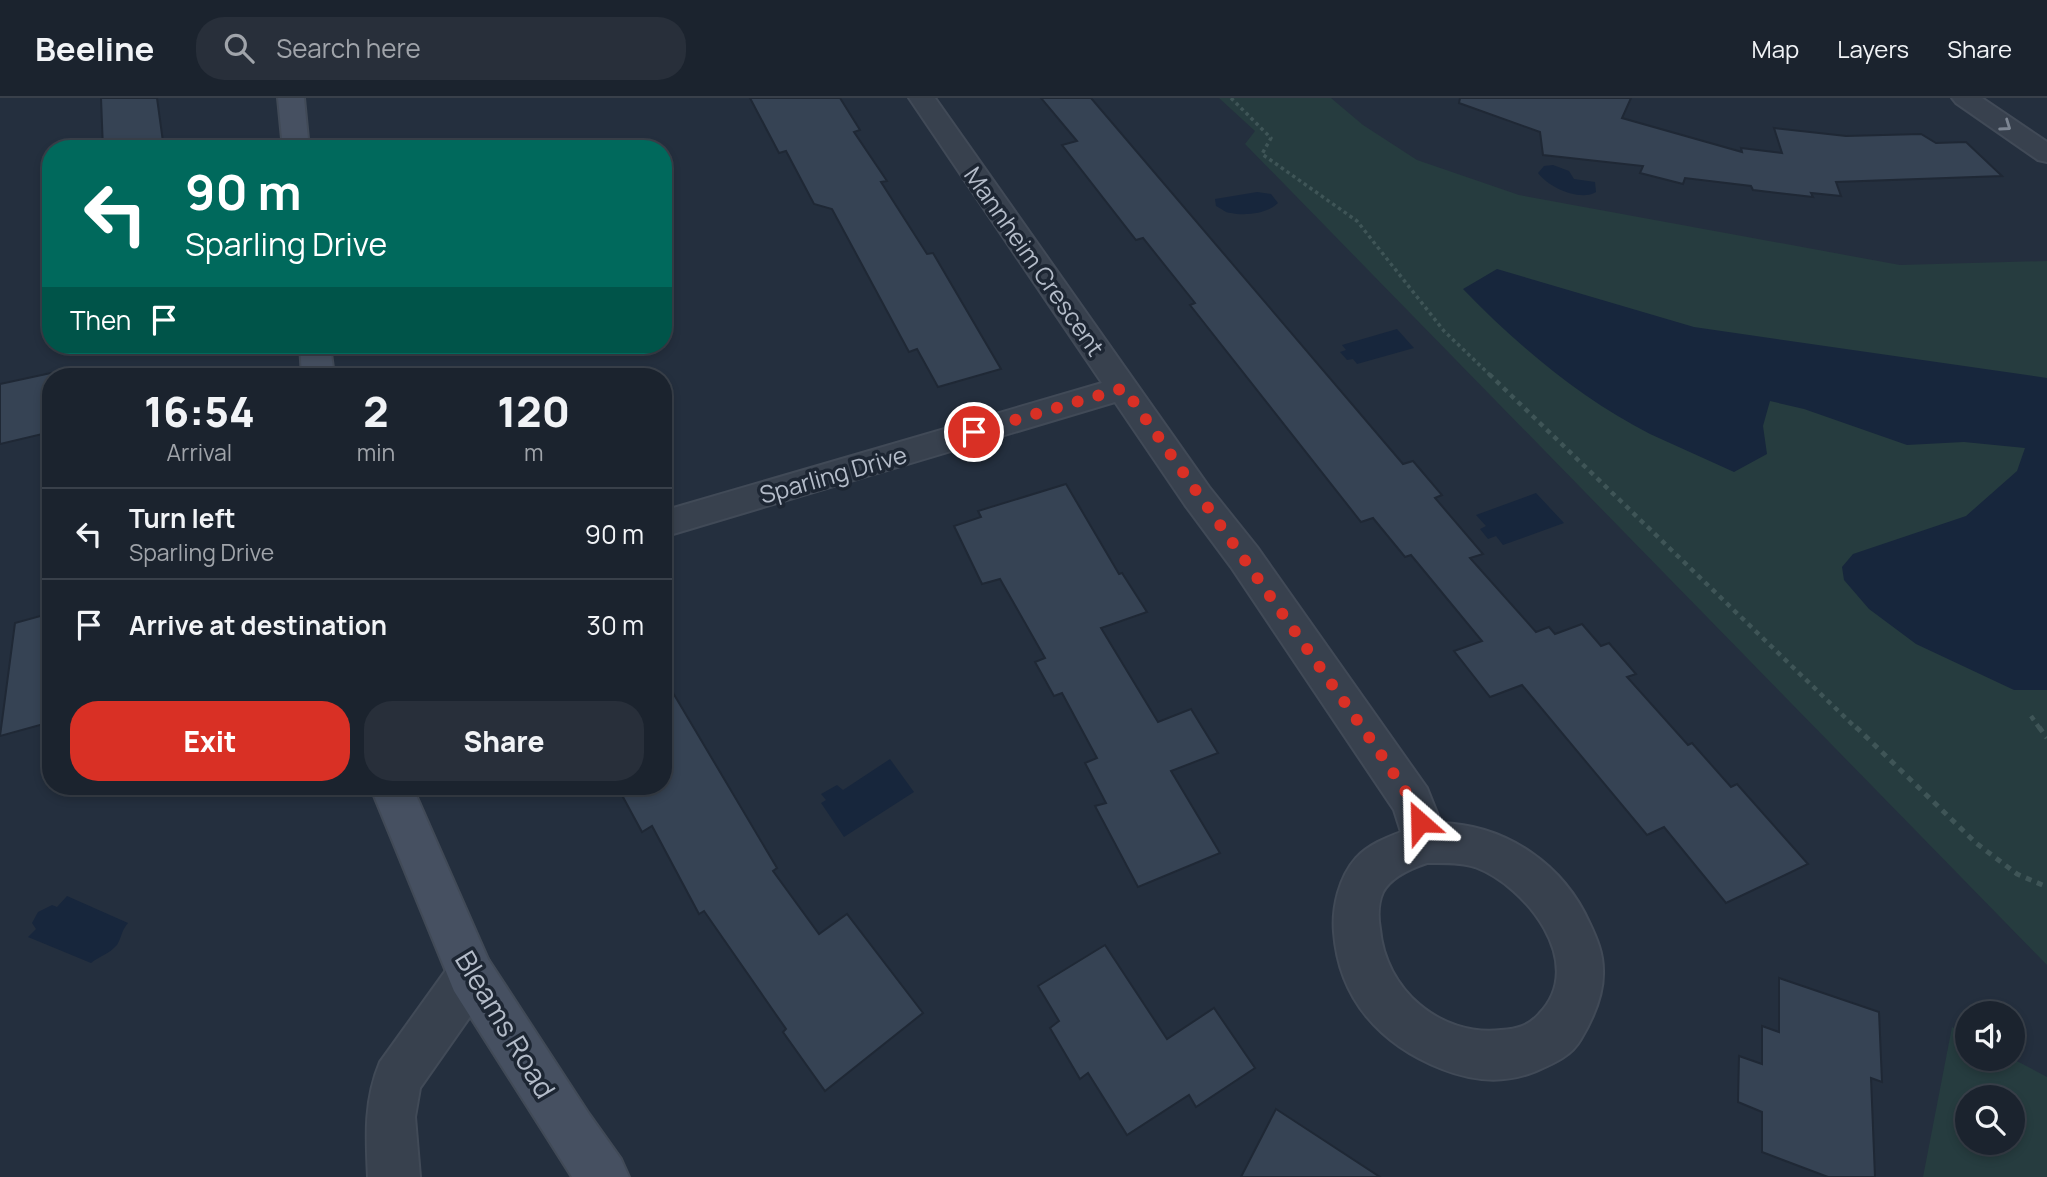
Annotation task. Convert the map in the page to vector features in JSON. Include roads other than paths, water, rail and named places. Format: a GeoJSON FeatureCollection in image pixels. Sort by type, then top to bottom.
{"type":"FeatureCollection","features":[{"type":"Feature","properties":{"kind":"main road"},"geometry":{"type":"LineString","coordinates":[[291,98],[295,140]]}},
{"type":"Feature","properties":{"kind":"main road","name":"Bleams Road"},"geometry":{"type":"LineString","coordinates":[[395,795],[471,975],[571,1132],[603,1177]]}},
{"type":"Feature","properties":{"kind":"street","name":"Mannheim Crescent"},"geometry":{"type":"LineString","coordinates":[[922,98],[1412,801],[1427,843]]}},
{"type":"Feature","properties":{"kind":"street"},"geometry":{"type":"LineString","coordinates":[[1965,98],[2047,154]]}},
{"type":"Feature","properties":{"kind":"street","name":"Sparling Drive"},"geometry":{"type":"LineString","coordinates":[[672,521],[1124,388]]}},
{"type":"Feature","properties":{"kind":"street"},"geometry":{"type":"LineString","coordinates":[[1427,843],[1464,845],[1483,850],[1511,863],[1534,880],[1555,902],[1570,927],[1578,954],[1580,981],[1573,1009],[1558,1032],[1535,1048],[1505,1056],[1477,1056],[1422,1036],[1399,1018],[1379,997],[1364,972],[1355,936],[1357,902],[1371,873],[1395,854],[1427,843]]}},
{"type":"Feature","properties":{"kind":"street"},"geometry":{"type":"LineString","coordinates":[[394,1177],[390,1116],[397,1079],[471,975]]}},
{"type":"Feature","properties":{"kind":"water"},"geometry":{"type":"Polygon","coordinates":[[[1553,165],[1569,171],[1574,179],[1595,182],[1596,192],[1589,195],[1573,194],[1549,183],[1538,173],[1544,166],[1553,165]]]}},
{"type":"Feature","properties":{"kind":"water"},"geometry":{"type":"Polygon","coordinates":[[[1257,192],[1271,194],[1278,203],[1268,210],[1249,214],[1229,213],[1216,206],[1215,199],[1257,192]]]}},
{"type":"Feature","properties":{"kind":"water"},"geometry":{"type":"Polygon","coordinates":[[[1497,269],[1694,327],[2047,378],[2047,690],[2014,690],[1916,644],[1869,609],[1844,580],[1842,567],[1853,554],[1966,516],[2017,471],[2025,448],[1964,442],[1907,445],[1804,409],[1770,401],[1763,426],[1767,454],[1734,472],[1624,420],[1575,388],[1528,350],[1463,289],[1497,269]]]}},
{"type":"Feature","properties":{"kind":"water"},"geometry":{"type":"Polygon","coordinates":[[[1397,329],[1414,348],[1357,364],[1353,359],[1347,360],[1340,352],[1346,350],[1342,345],[1397,329]]]}},
{"type":"Feature","properties":{"kind":"water"},"geometry":{"type":"Polygon","coordinates":[[[1536,493],[1564,523],[1503,545],[1496,536],[1488,539],[1480,529],[1486,526],[1476,515],[1536,493]]]}},
{"type":"Feature","properties":{"kind":"water"},"geometry":{"type":"Polygon","coordinates":[[[890,759],[914,792],[844,837],[821,803],[826,800],[821,794],[837,785],[843,790],[890,759]]]}},
{"type":"Feature","properties":{"kind":"water"},"geometry":{"type":"Polygon","coordinates":[[[67,896],[128,923],[117,945],[91,963],[28,937],[36,929],[32,923],[38,912],[52,905],[57,907],[67,896]]]}}]}
